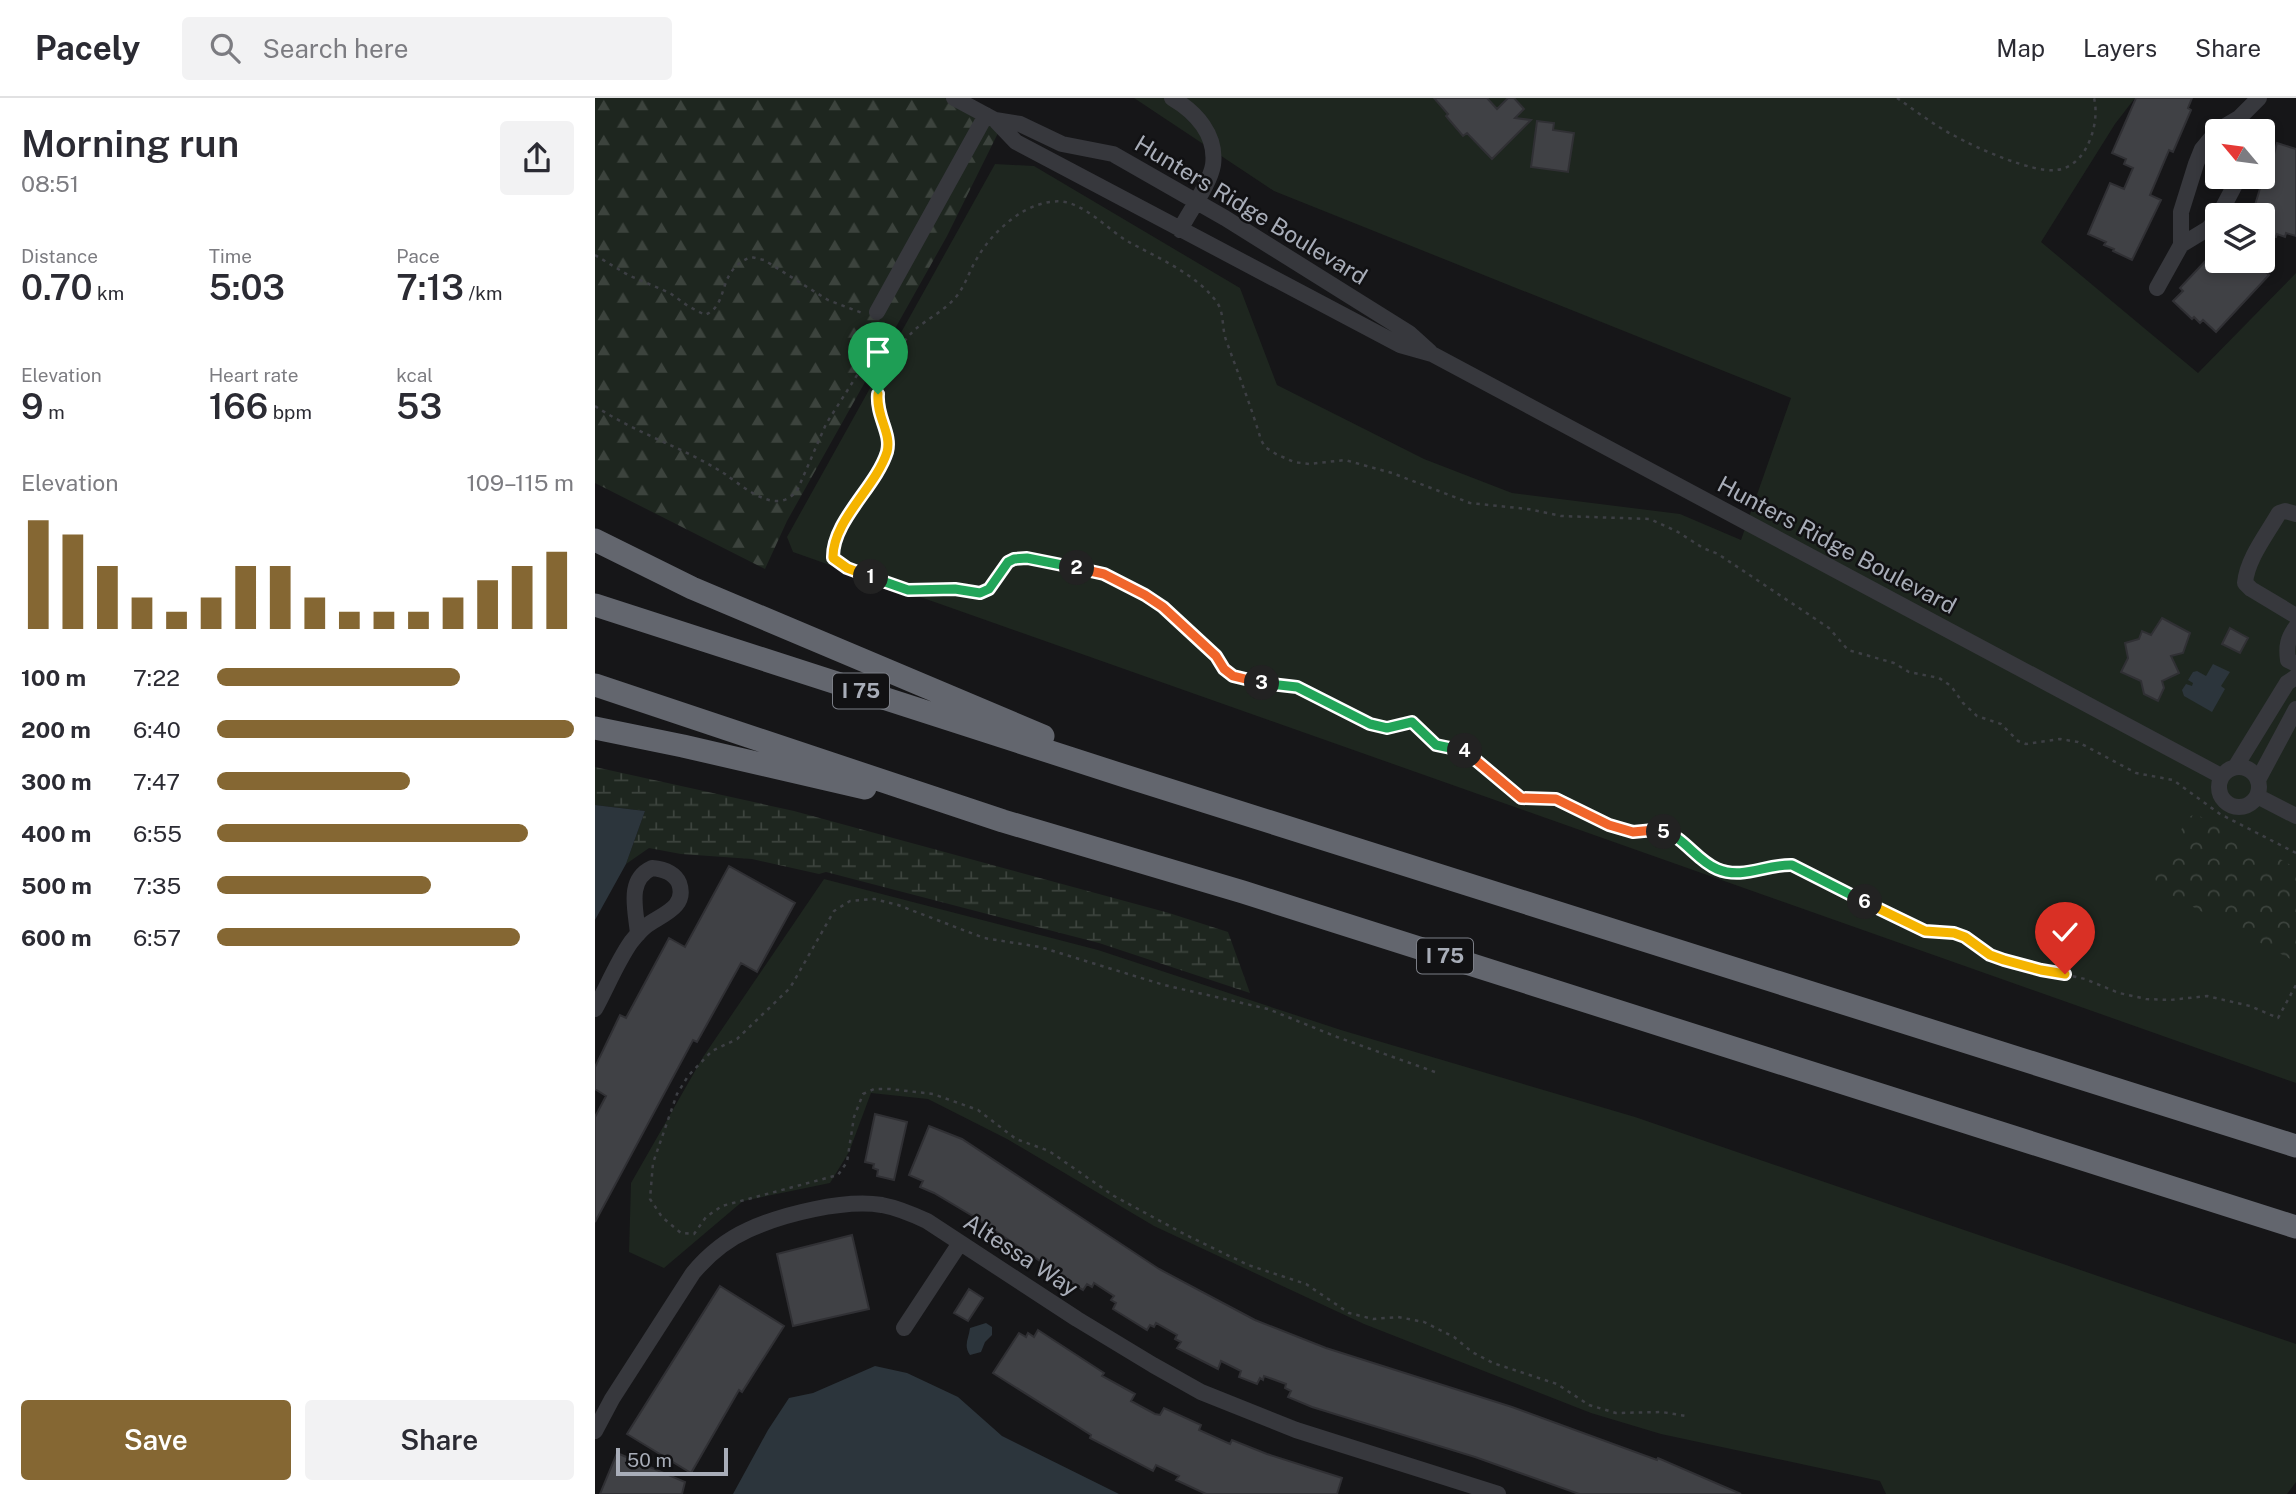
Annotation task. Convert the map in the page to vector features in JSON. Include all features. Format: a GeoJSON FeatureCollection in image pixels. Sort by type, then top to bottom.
{"type":"FeatureCollection","features":[{"type":"Feature","properties":{"kind":"highway"},"geometry":{"type":"LineString","coordinates":[[595,540],[692,587],[1037,733],[1128,776]]}},
{"type":"Feature","properties":{"kind":"highway","name":"I 75"},"geometry":{"type":"LineString","coordinates":[[595,605],[2296,1146]]}},
{"type":"Feature","properties":{"kind":"highway","name":"I 75"},"geometry":{"type":"LineString","coordinates":[[595,685],[1003,821],[1243,892],[2296,1227]]}},
{"type":"Feature","properties":{"kind":"highway"},"geometry":{"type":"LineString","coordinates":[[595,728],[1003,821]]}},
{"type":"Feature","properties":{"kind":"street","name":"Hunters Ridge Boulevard"},"geometry":{"type":"LineString","coordinates":[[954,98],[972,102],[1016,142],[1180,230],[1400,345],[1432,354],[2221,776]]}},
{"type":"Feature","properties":{"kind":"street"},"geometry":{"type":"LineString","coordinates":[[1172,98],[1196,116],[1208,131],[1212,147],[1213,165],[1180,230]]}},
{"type":"Feature","properties":{"kind":"street"},"geometry":{"type":"LineString","coordinates":[[2244,119],[2259,98]]}},
{"type":"Feature","properties":{"kind":"street","name":"Hunters Ridge Boulevard"},"geometry":{"type":"LineString","coordinates":[[990,118],[1020,124],[1062,144],[1113,154],[1195,201],[1409,333],[1432,354]]}},
{"type":"Feature","properties":{"kind":"street"},"geometry":{"type":"LineString","coordinates":[[871,317],[990,118]]}},
{"type":"Feature","properties":{"kind":"street"},"geometry":{"type":"LineString","coordinates":[[2157,289],[2181,245],[2181,212],[2185,195],[2205,145]]}},
{"type":"Feature","properties":{"kind":"street"},"geometry":{"type":"LineString","coordinates":[[2181,245],[2205,230]]}},
{"type":"Feature","properties":{"kind":"street"},"geometry":{"type":"LineString","coordinates":[[2296,514],[2285,511],[2279,513],[2255,555],[2245,583],[2296,616]]}},
{"type":"Feature","properties":{"kind":"street"},"geometry":{"type":"LineString","coordinates":[[2296,627],[2286,648],[2288,660],[2296,664]]}},
{"type":"Feature","properties":{"kind":"street"},"geometry":{"type":"LineString","coordinates":[[2296,677],[2287,682],[2236,766],[2221,776],[2218,791],[2225,802],[2231,806],[2244,807],[2250,804],[2296,709]]}},
{"type":"Feature","properties":{"kind":"street"},"geometry":{"type":"LineString","coordinates":[[2236,766],[2250,769],[2257,788],[2296,816]]}},
{"type":"Feature","properties":{"kind":"street"},"geometry":{"type":"LineString","coordinates":[[595,1009],[638,934]]}},
{"type":"Feature","properties":{"kind":"street","name":"Altessa Way"},"geometry":{"type":"LineString","coordinates":[[595,1431],[599,1414],[693,1273],[707,1257],[749,1230],[821,1209],[879,1205],[905,1210],[927,1222],[1142,1359],[1201,1392],[1296,1430],[1498,1494]]}},
{"type":"Feature","properties":{"kind":"street"},"geometry":{"type":"LineString","coordinates":[[904,1328],[960,1243]]}},
{"type":"Feature","properties":{"kind":"path"},"geometry":{"type":"LineString","coordinates":[[1897,98],[1955,137],[2022,165],[2055,170],[2080,159],[2094,129],[2094,98]]}},
{"type":"Feature","properties":{"kind":"path"},"geometry":{"type":"LineString","coordinates":[[2296,853],[2220,814],[2173,780],[2136,773],[2078,742],[2060,739],[2027,744],[2018,741],[2001,724],[1977,716],[1951,686],[1939,678],[1909,672],[1894,663],[1848,650],[1829,628],[1719,554],[1650,519],[1561,516],[1528,509],[1470,503],[1392,473],[1345,460],[1309,464],[1294,462],[1276,454],[1265,447],[1261,440],[1247,393],[1225,337],[1219,306],[1210,295],[1170,263],[1126,240],[1069,203],[1054,201],[1018,214],[988,243],[954,299],[915,329],[901,347],[882,380],[878,394],[877,406],[888,434],[888,448],[883,461],[846,519],[833,549],[833,558],[838,564],[908,590],[955,589],[980,593],[989,589],[1008,562],[1014,559],[1027,558],[1104,574],[1123,582],[1163,607],[1216,656],[1224,669],[1244,681],[1297,687],[1370,724],[1387,728],[1412,722],[1436,745],[1468,751],[1521,798],[1556,799],[1609,825],[1633,832],[1654,830],[1672,833],[1700,860],[1717,869],[1736,874],[1781,864],[1792,865],[1925,931],[1954,933],[1965,937],[1990,955],[2004,960],[2085,979],[2119,993],[2146,999],[2170,1000],[2207,996],[2250,1006],[2278,1018],[2296,985]]}},
{"type":"Feature","properties":{"kind":"path"},"geometry":{"type":"LineString","coordinates":[[595,255],[628,275],[670,293],[705,315],[715,307],[734,266],[751,257],[764,260],[828,300],[871,317],[877,330],[875,346],[826,424],[797,491],[789,498],[778,501],[764,498],[700,458],[629,426],[595,406]]}},
{"type":"Feature","properties":{"kind":"path"},"geometry":{"type":"LineString","coordinates":[[1435,1072],[1268,1009],[1164,985],[1040,947],[984,938],[898,905],[874,899],[850,901],[834,911],[790,988],[737,1039],[712,1051],[688,1076],[677,1094],[653,1163],[650,1199],[662,1217],[681,1233],[694,1234],[706,1217],[722,1206],[838,1175],[847,1162],[854,1117],[863,1094],[874,1089],[890,1088],[933,1094],[978,1110],[1016,1139],[1049,1151],[1114,1196],[1186,1235],[1248,1265],[1306,1284],[1349,1313],[1373,1319],[1398,1317],[1424,1322],[1454,1337],[1472,1352],[1493,1363],[1557,1384],[1598,1408],[1616,1413],[1661,1412],[1686,1416]]}},
{"type":"Feature","properties":{"kind":"green space"},"geometry":{"type":"Polygon","coordinates":[[[595,98],[945,98],[1000,129],[947,236],[787,521],[765,569],[595,483],[595,98]]]}},
{"type":"Feature","properties":{"kind":"green space"},"geometry":{"type":"Polygon","coordinates":[[[1134,98],[2135,98],[2115,124],[2041,242],[2198,373],[2296,273],[2296,1083],[793,552],[787,537],[995,164],[1034,166],[1240,288],[1277,385],[1424,459],[1512,493],[1680,514],[1741,540],[1791,398],[1274,191],[1134,98]]]}},
{"type":"Feature","properties":{"kind":"green space"},"geometry":{"type":"Polygon","coordinates":[[[595,767],[794,811],[1169,913],[1228,932],[1250,993],[1099,943],[826,872],[819,874],[752,859],[681,854],[649,848],[626,864],[645,811],[595,805],[595,767]]]}},
{"type":"Feature","properties":{"kind":"green space"},"geometry":{"type":"Polygon","coordinates":[[[2196,814],[2256,847],[2258,855],[2262,849],[2296,868],[2296,962],[2229,926],[2227,914],[2215,919],[2157,887],[2155,878],[2188,817],[2196,814]]]}},
{"type":"Feature","properties":{"kind":"green space"},"geometry":{"type":"Polygon","coordinates":[[[824,879],[1098,950],[1341,1030],[1635,1117],[2296,1344],[2296,1482],[2287,1494],[1886,1494],[1880,1481],[1661,1434],[1591,1413],[1364,1324],[1154,1226],[1007,1139],[928,1099],[871,1093],[849,1152],[830,1183],[743,1201],[664,1268],[629,1252],[631,1183],[703,1057],[824,879]]]}},
{"type":"Feature","properties":{"kind":"shaded area"},"geometry":{"type":"Polygon","coordinates":[[[2213,664],[2230,672],[2221,686],[2225,689],[2212,712],[2184,696],[2182,690],[2186,684],[2192,686],[2193,683],[2188,680],[2193,672],[2197,671],[2206,676],[2213,664]]]}},
{"type":"Feature","properties":{"kind":"shaded area"},"geometry":{"type":"Polygon","coordinates":[[[595,805],[645,811],[626,864],[595,920],[595,805]]]}},
{"type":"Feature","properties":{"kind":"shaded area"},"geometry":{"type":"Polygon","coordinates":[[[986,1323],[992,1327],[992,1335],[981,1352],[970,1355],[967,1345],[970,1328],[986,1323]]]}},
{"type":"Feature","properties":{"kind":"shaded area"},"geometry":{"type":"Polygon","coordinates":[[[875,1366],[907,1373],[958,1397],[1002,1436],[1119,1494],[733,1494],[789,1398],[813,1393],[875,1366]]]}},
{"type":"Feature","properties":{"kind":"building"},"geometry":{"type":"Polygon","coordinates":[[[1434,98],[1487,98],[1497,109],[1508,98],[1514,98],[1524,109],[1515,118],[1531,120],[1492,159],[1467,133],[1463,136],[1434,98]]]}},
{"type":"Feature","properties":{"kind":"building"},"geometry":{"type":"Polygon","coordinates":[[[2136,98],[2192,98],[2188,108],[2191,110],[2173,152],[2169,150],[2150,195],[2161,200],[2132,260],[2104,245],[2106,242],[2088,234],[2110,183],[2124,189],[2133,168],[2124,164],[2126,159],[2112,153],[2136,98]]]}},
{"type":"Feature","properties":{"kind":"building"},"geometry":{"type":"Polygon","coordinates":[[[1537,121],[1554,123],[1553,130],[1574,133],[1568,172],[1531,167],[1537,121]]]}},
{"type":"Feature","properties":{"kind":"building"},"geometry":{"type":"Polygon","coordinates":[[[2277,143],[2296,149],[2296,236],[2286,233],[2285,237],[2277,234],[2275,237],[2275,203],[2256,203],[2260,189],[2275,189],[2277,143]]]}},
{"type":"Feature","properties":{"kind":"building"},"geometry":{"type":"Polygon","coordinates":[[[2205,261],[2205,273],[2269,275],[2216,332],[2203,320],[2200,323],[2194,317],[2192,319],[2173,301],[2183,291],[2180,288],[2205,261]]]}},
{"type":"Feature","properties":{"kind":"building"},"geometry":{"type":"Polygon","coordinates":[[[2162,618],[2190,633],[2183,653],[2171,656],[2179,673],[2162,681],[2164,688],[2158,701],[2144,694],[2141,681],[2121,672],[2128,658],[2125,643],[2139,639],[2142,631],[2151,635],[2162,618]]]}},
{"type":"Feature","properties":{"kind":"building"},"geometry":{"type":"Polygon","coordinates":[[[2230,628],[2248,638],[2240,653],[2222,644],[2230,628]]]}},
{"type":"Feature","properties":{"kind":"building"},"geometry":{"type":"Polygon","coordinates":[[[729,866],[795,903],[757,972],[741,963],[697,1042],[693,1040],[595,1222],[595,1117],[606,1096],[595,1089],[595,1067],[620,1015],[626,1018],[669,938],[685,947],[729,866]]]}},
{"type":"Feature","properties":{"kind":"building"},"geometry":{"type":"Polygon","coordinates":[[[875,1114],[907,1122],[894,1180],[877,1176],[878,1170],[873,1168],[874,1164],[865,1162],[875,1114]]]}},
{"type":"Feature","properties":{"kind":"building"},"geometry":{"type":"Polygon","coordinates":[[[929,1126],[962,1139],[1159,1269],[1255,1320],[1326,1348],[1512,1407],[1657,1460],[1658,1458],[1741,1494],[1579,1494],[1475,1457],[1312,1407],[1288,1397],[1291,1391],[1285,1388],[1286,1384],[1264,1376],[1257,1384],[1239,1377],[1241,1371],[1221,1361],[1218,1369],[1177,1348],[1181,1342],[1175,1339],[1177,1335],[1156,1323],[1154,1327],[1150,1325],[1147,1330],[1113,1309],[1116,1303],[1111,1300],[1114,1296],[1094,1283],[1092,1287],[1087,1284],[1083,1290],[976,1218],[920,1187],[923,1181],[909,1175],[929,1126]]]}},
{"type":"Feature","properties":{"kind":"building"},"geometry":{"type":"Polygon","coordinates":[[[852,1235],[869,1309],[793,1326],[777,1254],[852,1235]]]}},
{"type":"Feature","properties":{"kind":"building"},"geometry":{"type":"Polygon","coordinates":[[[720,1286],[784,1326],[742,1392],[739,1390],[691,1473],[627,1434],[720,1286]]]}},
{"type":"Feature","properties":{"kind":"building"},"geometry":{"type":"Polygon","coordinates":[[[969,1289],[983,1298],[968,1321],[954,1313],[969,1289]]]}},
{"type":"Feature","properties":{"kind":"building"},"geometry":{"type":"Polygon","coordinates":[[[1038,1330],[1104,1373],[1102,1376],[1135,1394],[1131,1401],[1155,1414],[1160,1415],[1164,1408],[1201,1425],[1199,1430],[1230,1444],[1232,1440],[1342,1478],[1337,1494],[1206,1494],[1176,1480],[1179,1476],[1156,1465],[1153,1471],[1090,1438],[1091,1435],[993,1373],[1019,1333],[1026,1337],[1028,1333],[1034,1337],[1038,1330]]]}},
{"type":"Feature","properties":{"kind":"building"},"geometry":{"type":"Polygon","coordinates":[[[617,1453],[685,1482],[682,1494],[600,1494],[617,1453]]]}},
{"type":"Feature","properties":{"kind":"route"},"geometry":{"type":"LineString","coordinates":[[878,394],[877,406],[888,434],[888,448],[837,538],[833,558],[838,564],[908,590],[955,589],[980,593],[989,589],[1001,570],[1014,559],[1027,558],[1104,574],[1123,582],[1163,607],[1216,656],[1224,669],[1233,676],[1244,681],[1297,687],[1370,724],[1387,728],[1412,722],[1436,745],[1468,751],[1521,798],[1556,799],[1609,825],[1633,832],[1654,830],[1672,833],[1700,860],[1717,869],[1736,874],[1781,864],[1792,865],[1925,931],[1954,933],[1965,937],[1990,955],[2065,974]]}}]}
